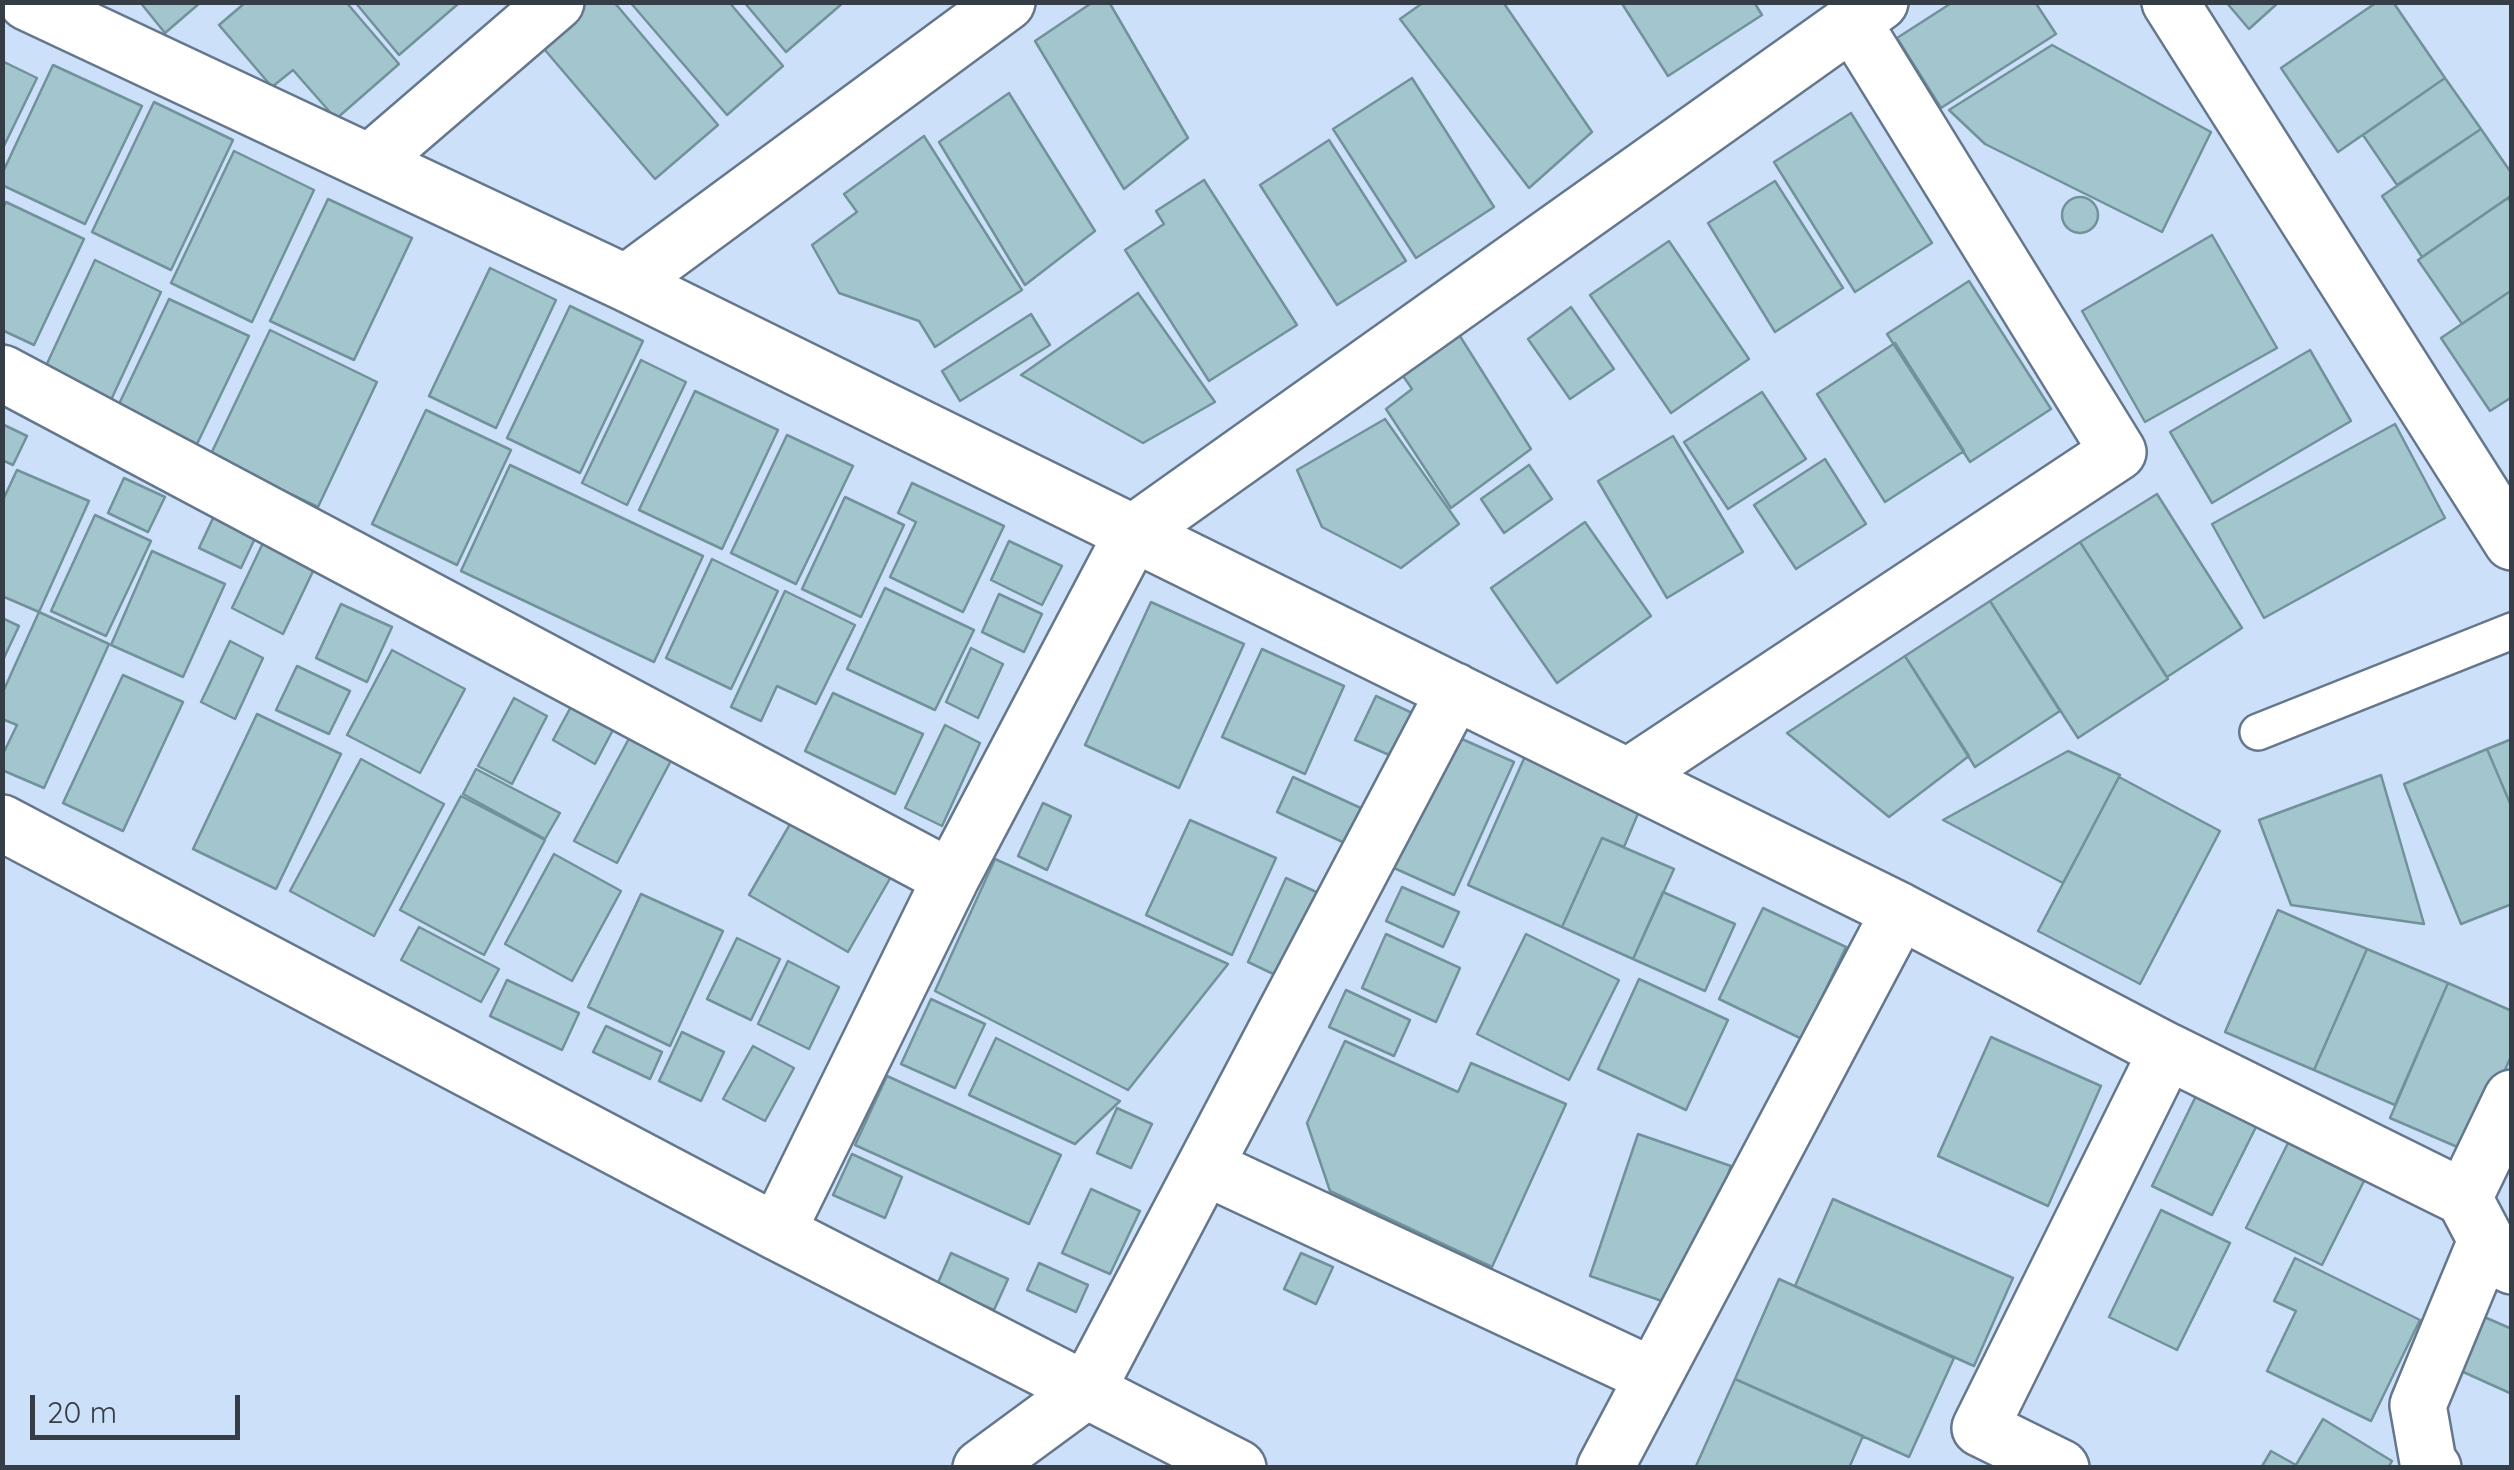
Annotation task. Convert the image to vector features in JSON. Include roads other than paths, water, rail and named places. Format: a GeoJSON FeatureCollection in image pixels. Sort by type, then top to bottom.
{"type":"FeatureCollection","features":[{"type":"Feature","properties":{"kind":"street"},"geometry":{"type":"LineString","coordinates":[[27,2],[626,283],[1900,911],[2167,1050],[2487,1235]]}},
{"type":"Feature","properties":{"kind":"street"},"geometry":{"type":"LineString","coordinates":[[370,162],[556,2]]}},
{"type":"Feature","properties":{"kind":"street"},"geometry":{"type":"LineString","coordinates":[[626,283],[1007,2]]}},
{"type":"Feature","properties":{"kind":"street"},"geometry":{"type":"LineString","coordinates":[[2170,2],[2512,542]]}},
{"type":"Feature","properties":{"kind":"street"},"geometry":{"type":"LineString","coordinates":[[777,1232],[951,878],[1133,533],[1866,12],[2118,452],[1629,776]]}},
{"type":"Feature","properties":{"kind":"street"},"geometry":{"type":"LineString","coordinates":[[2,373],[951,878]]}},
{"type":"Feature","properties":{"kind":"street"},"geometry":{"type":"LineString","coordinates":[[981,1468],[1087,1390],[1455,691]]}},
{"type":"Feature","properties":{"kind":"street"},"geometry":{"type":"LineString","coordinates":[[2,824],[777,1232],[1238,1468]]}},
{"type":"Feature","properties":{"kind":"street"},"geometry":{"type":"LineString","coordinates":[[1605,1468],[1900,911]]}},
{"type":"Feature","properties":{"kind":"street"},"geometry":{"type":"LineString","coordinates":[[2061,1468],[1970,1448],[2167,1050]]}},
{"type":"Feature","properties":{"kind":"street"},"geometry":{"type":"LineString","coordinates":[[2433,1468],[2428,1462],[2418,1405],[2487,1235],[2512,1098]]}},
{"type":"Feature","properties":{"kind":"street"},"geometry":{"type":"LineString","coordinates":[[1206,1167],[1654,1376]]}},
{"type":"Feature","properties":{"kind":"lane"},"geometry":{"type":"LineString","coordinates":[[2258,732],[2512,632]]}}]}
